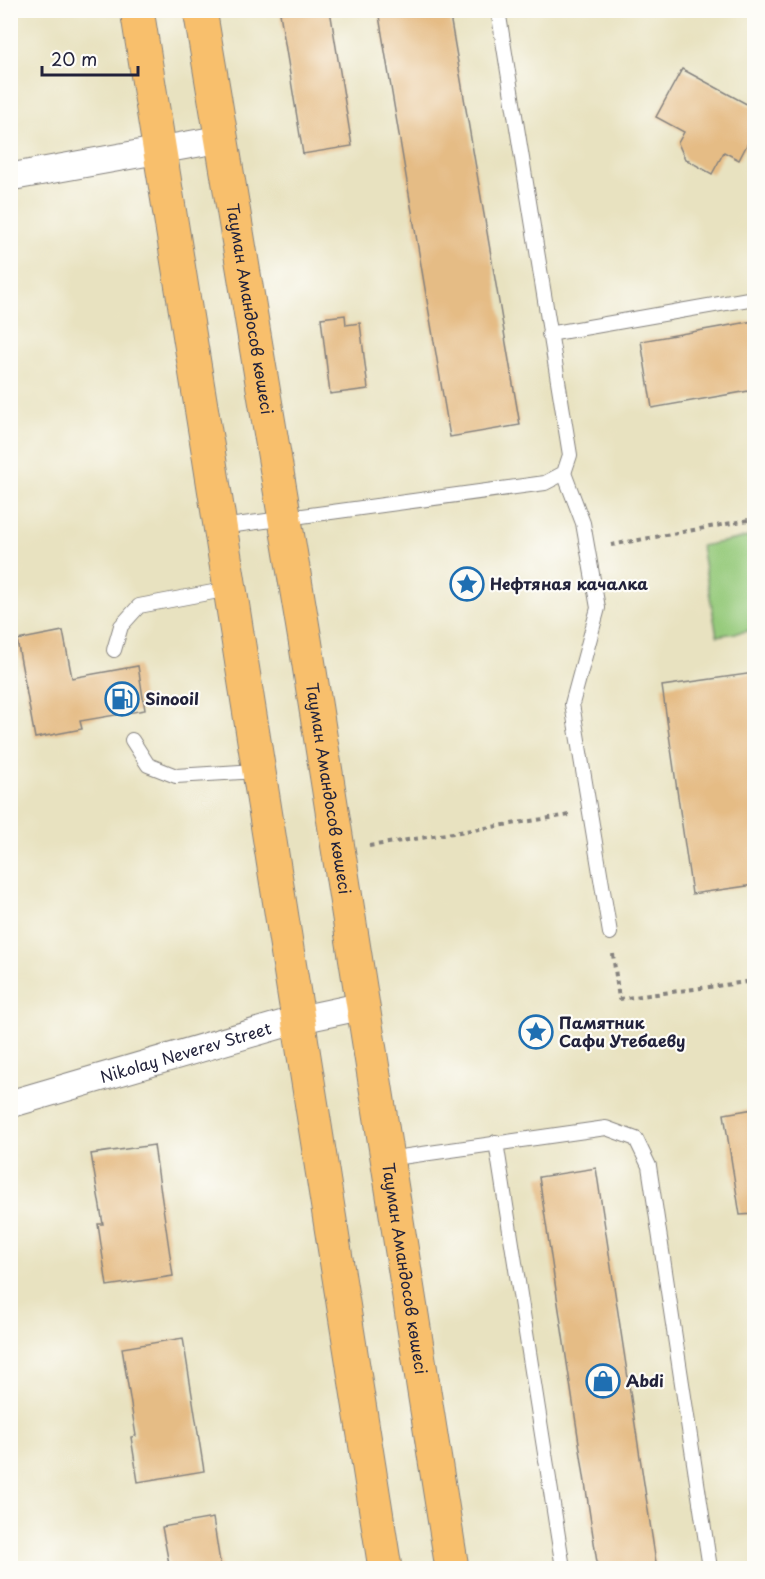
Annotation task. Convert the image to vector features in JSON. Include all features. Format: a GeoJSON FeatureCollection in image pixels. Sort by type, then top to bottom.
{"type":"FeatureCollection","features":[{"type":"Feature","properties":{"kind":"main road"},"geometry":{"type":"LineString","coordinates":[[137,10],[385,1569]]}},
{"type":"Feature","properties":{"kind":"main road","name":"Тауман Амандосов көшесі"},"geometry":{"type":"LineString","coordinates":[[200,10],[285,517],[452,1569]]}},
{"type":"Feature","properties":{"kind":"street"},"geometry":{"type":"LineString","coordinates":[[10,177],[159,149],[221,140]]}},
{"type":"Feature","properties":{"kind":"street","name":"Nikolay Neverev Street"},"geometry":{"type":"LineString","coordinates":[[10,1104],[297,1020],[363,1006]]}},
{"type":"Feature","properties":{"kind":"lane"},"geometry":{"type":"LineString","coordinates":[[498,10],[570,455],[564,473],[584,523],[598,608],[572,704],[610,933]]}},
{"type":"Feature","properties":{"kind":"lane"},"geometry":{"type":"LineString","coordinates":[[549,334],[754,298]]}},
{"type":"Feature","properties":{"kind":"lane"},"geometry":{"type":"LineString","coordinates":[[221,527],[545,483],[564,473]]}},
{"type":"Feature","properties":{"kind":"lane"},"geometry":{"type":"LineString","coordinates":[[114,650],[121,626],[139,606],[229,589]]}},
{"type":"Feature","properties":{"kind":"lane"},"geometry":{"type":"LineString","coordinates":[[132,740],[148,765],[176,776],[257,771]]}},
{"type":"Feature","properties":{"kind":"lane"},"geometry":{"type":"LineString","coordinates":[[386,1159],[606,1128],[636,1139],[649,1166],[710,1569]]}},
{"type":"Feature","properties":{"kind":"lane"},"geometry":{"type":"LineString","coordinates":[[496,1142],[563,1569]]}},
{"type":"Feature","properties":{"kind":"path"},"geometry":{"type":"LineString","coordinates":[[587,549],[754,519]]}},
{"type":"Feature","properties":{"kind":"path"},"geometry":{"type":"LineString","coordinates":[[338,850],[417,841],[590,812]]}},
{"type":"Feature","properties":{"kind":"path"},"geometry":{"type":"LineString","coordinates":[[610,933],[619,999],[754,981]]}},
{"type":"Feature","properties":{"kind":"green space"},"geometry":{"type":"Polygon","coordinates":[[[754,536],[754,630],[717,636],[701,546],[754,536]]]}},
{"type":"Feature","properties":{"kind":"building"},"geometry":{"type":"Polygon","coordinates":[[[293,10],[330,10],[352,146],[303,154],[280,13],[293,10]]]}},
{"type":"Feature","properties":{"kind":"building"},"geometry":{"type":"Polygon","coordinates":[[[378,10],[449,10],[520,425],[450,437],[378,10]]]}},
{"type":"Feature","properties":{"kind":"building"},"geometry":{"type":"Polygon","coordinates":[[[682,69],[754,108],[754,131],[739,160],[724,152],[712,174],[685,159],[678,143],[684,132],[656,117],[682,69]]]}},
{"type":"Feature","properties":{"kind":"building"},"geometry":{"type":"Polygon","coordinates":[[[345,315],[346,325],[360,323],[368,389],[330,394],[321,318],[345,315]]]}},
{"type":"Feature","properties":{"kind":"building"},"geometry":{"type":"Polygon","coordinates":[[[754,321],[754,390],[652,408],[641,341],[754,321]]]}},
{"type":"Feature","properties":{"kind":"building"},"geometry":{"type":"Polygon","coordinates":[[[63,631],[72,678],[138,666],[145,710],[80,721],[82,729],[35,738],[17,640],[63,631]]]}},
{"type":"Feature","properties":{"kind":"building"},"geometry":{"type":"Polygon","coordinates":[[[754,673],[754,885],[692,894],[662,686],[754,673]]]}},
{"type":"Feature","properties":{"kind":"building"},"geometry":{"type":"Polygon","coordinates":[[[754,1109],[754,1214],[740,1215],[724,1114],[754,1109]]]}},
{"type":"Feature","properties":{"kind":"building"},"geometry":{"type":"Polygon","coordinates":[[[154,1145],[173,1276],[107,1286],[98,1224],[103,1224],[91,1154],[154,1145]]]}},
{"type":"Feature","properties":{"kind":"building"},"geometry":{"type":"Polygon","coordinates":[[[596,1168],[657,1569],[598,1569],[539,1177],[596,1168]]]}},
{"type":"Feature","properties":{"kind":"building"},"geometry":{"type":"Polygon","coordinates":[[[183,1338],[204,1471],[138,1482],[131,1437],[136,1436],[122,1348],[183,1338]]]}},
{"type":"Feature","properties":{"kind":"building"},"geometry":{"type":"Polygon","coordinates":[[[213,1518],[221,1569],[170,1569],[162,1527],[213,1518]]]}},
{"type":"Feature","properties":{"kind":"place","name":"Нефтяная качалка"},"geometry":{"type":"Point","coordinates":[467,584]}},
{"type":"Feature","properties":{"kind":"place","name":"Sinooil"},"geometry":{"type":"Point","coordinates":[122,699]}},
{"type":"Feature","properties":{"kind":"place","name":"Памятник Сафи Утебаеву"},"geometry":{"type":"Point","coordinates":[536,1032]}},
{"type":"Feature","properties":{"kind":"place","name":"Abdi"},"geometry":{"type":"Point","coordinates":[603,1381]}}]}
